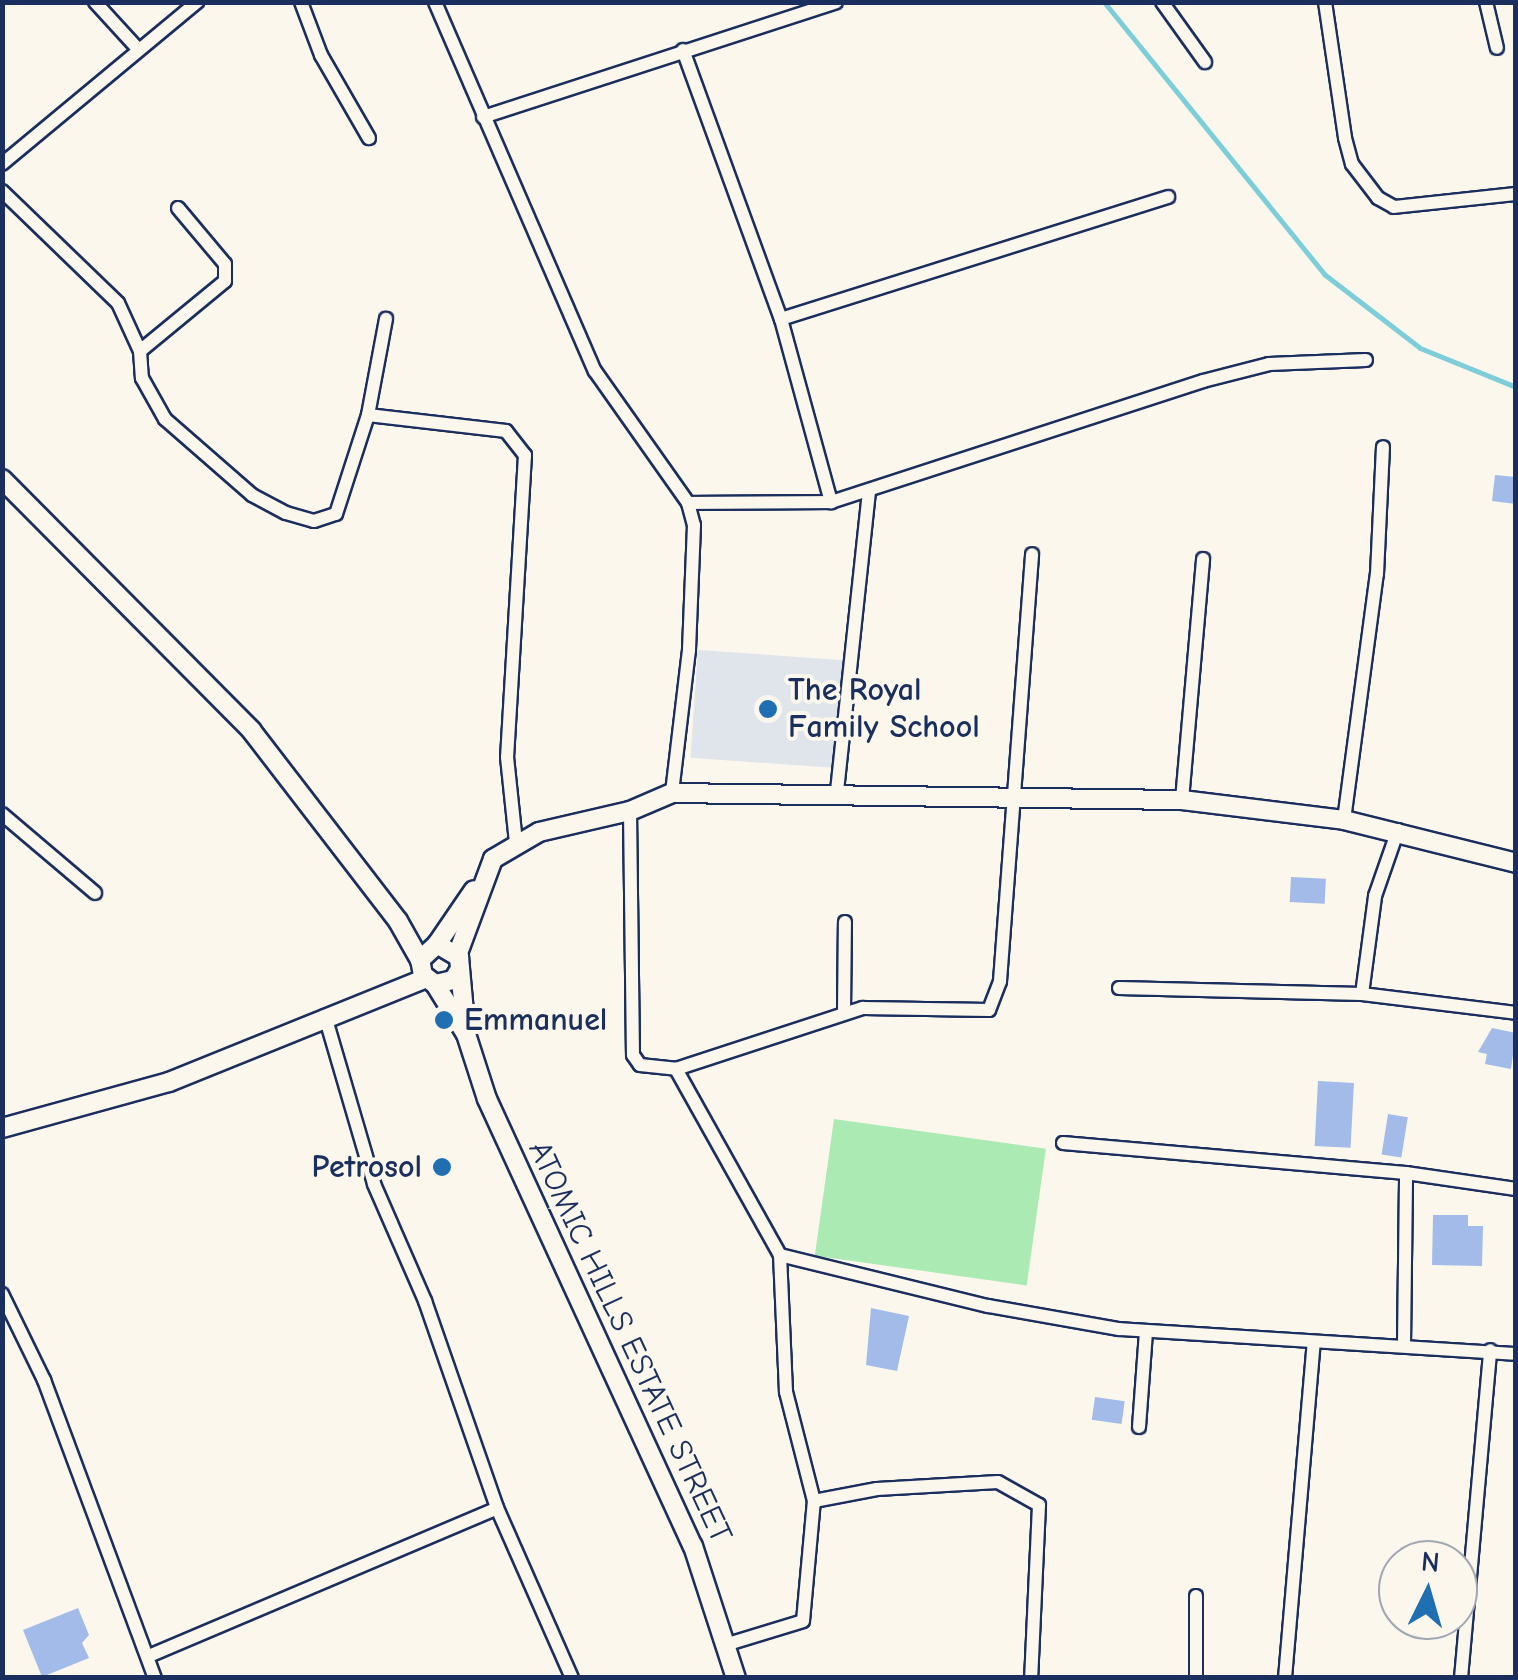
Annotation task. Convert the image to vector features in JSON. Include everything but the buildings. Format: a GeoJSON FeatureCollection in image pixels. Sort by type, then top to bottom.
{"type":"FeatureCollection","features":[{"type":"Feature","properties":{"kind":"street"},"geometry":{"type":"LineString","coordinates":[[95,2],[138,49]]}},
{"type":"Feature","properties":{"kind":"street"},"geometry":{"type":"LineString","coordinates":[[2,164],[197,2]]}},
{"type":"Feature","properties":{"kind":"street"},"geometry":{"type":"LineString","coordinates":[[301,2],[321,56],[369,138]]}},
{"type":"Feature","properties":{"kind":"street"},"geometry":{"type":"LineString","coordinates":[[435,2],[595,370],[688,503],[694,525],[689,650],[672,793]]}},
{"type":"Feature","properties":{"kind":"street"},"geometry":{"type":"LineString","coordinates":[[483,117],[836,2]]}},
{"type":"Feature","properties":{"kind":"street"},"geometry":{"type":"LineString","coordinates":[[1162,2],[1205,62]]}},
{"type":"Feature","properties":{"kind":"street"},"geometry":{"type":"LineString","coordinates":[[1326,2],[1345,138],[1360,179],[1378,198],[1394,207],[1516,194]]}},
{"type":"Feature","properties":{"kind":"street"},"geometry":{"type":"LineString","coordinates":[[1486,2],[1497,48]]}},
{"type":"Feature","properties":{"kind":"street"},"geometry":{"type":"LineString","coordinates":[[683,50],[781,319],[831,502]]}},
{"type":"Feature","properties":{"kind":"street"},"geometry":{"type":"LineString","coordinates":[[2,191],[118,303],[140,351],[142,378],[166,419],[252,494],[300,518],[327,520],[336,514],[368,415],[386,320]]}},
{"type":"Feature","properties":{"kind":"street"},"geometry":{"type":"LineString","coordinates":[[781,319],[1168,197]]}},
{"type":"Feature","properties":{"kind":"street"},"geometry":{"type":"LineString","coordinates":[[140,351],[225,281],[225,264],[178,208]]}},
{"type":"Feature","properties":{"kind":"street"},"geometry":{"type":"LineString","coordinates":[[688,503],[831,502],[1203,381],[1269,364],[1366,360]]}},
{"type":"Feature","properties":{"kind":"street"},"geometry":{"type":"LineString","coordinates":[[368,415],[506,431],[525,456],[508,757],[516,843],[630,811],[672,793],[1017,792],[1182,800],[1344,820],[1398,830],[1516,863]]}},
{"type":"Feature","properties":{"kind":"street"},"geometry":{"type":"LineString","coordinates":[[1344,820],[1377,574],[1383,447]]}},
{"type":"Feature","properties":{"kind":"street"},"geometry":{"type":"LineString","coordinates":[[2,479],[251,730],[428,963],[454,980],[459,961],[428,963],[374,994],[169,1082],[2,1128]]}},
{"type":"Feature","properties":{"kind":"street"},"geometry":{"type":"LineString","coordinates":[[837,792],[869,492]]}},
{"type":"Feature","properties":{"kind":"street"},"geometry":{"type":"LineString","coordinates":[[630,811],[633,1055],[640,1064],[676,1069],[844,1012],[989,1010],[1000,981],[1032,554]]}},
{"type":"Feature","properties":{"kind":"street"},"geometry":{"type":"LineString","coordinates":[[1182,800],[1203,559]]}},
{"type":"Feature","properties":{"kind":"street"},"geometry":{"type":"LineString","coordinates":[[2,814],[96,893]]}},
{"type":"Feature","properties":{"kind":"street"},"geometry":{"type":"LineString","coordinates":[[1362,994],[1375,896],[1398,830]]}},
{"type":"Feature","properties":{"kind":"street","name":"ATOMIC HILLS ESTATE STREET"},"geometry":{"type":"LineString","coordinates":[[516,843],[494,859],[428,963],[466,1034],[510,1156],[693,1546],[736,1678]]}},
{"type":"Feature","properties":{"kind":"street","name":"ATOMIC HILLS ESTATE STREET"},"geometry":{"type":"LineString","coordinates":[[466,1034],[459,961],[480,882]]}},
{"type":"Feature","properties":{"kind":"street"},"geometry":{"type":"LineString","coordinates":[[844,1012],[845,922]]}},
{"type":"Feature","properties":{"kind":"street"},"geometry":{"type":"LineString","coordinates":[[1119,988],[1362,994],[1516,1014]]}},
{"type":"Feature","properties":{"kind":"street"},"geometry":{"type":"LineString","coordinates":[[325,1016],[374,1184],[424,1301],[497,1508],[572,1678]]}},
{"type":"Feature","properties":{"kind":"street"},"geometry":{"type":"LineString","coordinates":[[676,1069],[766,1242],[780,1255],[988,1306],[1146,1332],[1404,1344],[1516,1354]]}},
{"type":"Feature","properties":{"kind":"street"},"geometry":{"type":"LineString","coordinates":[[1063,1143],[1406,1173],[1516,1189]]}},
{"type":"Feature","properties":{"kind":"street"},"geometry":{"type":"LineString","coordinates":[[1404,1344],[1406,1173]]}},
{"type":"Feature","properties":{"kind":"street"},"geometry":{"type":"LineString","coordinates":[[728,1644],[804,1621],[814,1502],[786,1392],[780,1255]]}},
{"type":"Feature","properties":{"kind":"street"},"geometry":{"type":"LineString","coordinates":[[2,1294],[44,1380],[155,1678]]}},
{"type":"Feature","properties":{"kind":"street"},"geometry":{"type":"LineString","coordinates":[[1139,1428],[1146,1332]]}},
{"type":"Feature","properties":{"kind":"street"},"geometry":{"type":"LineString","coordinates":[[1284,1678],[1304,1511],[1303,1444],[1314,1342]]}},
{"type":"Feature","properties":{"kind":"street"},"geometry":{"type":"LineString","coordinates":[[1462,1678],[1490,1350]]}},
{"type":"Feature","properties":{"kind":"street"},"geometry":{"type":"LineString","coordinates":[[814,1502],[877,1489],[998,1482],[1039,1506],[1031,1678]]}},
{"type":"Feature","properties":{"kind":"street"},"geometry":{"type":"LineString","coordinates":[[148,1656],[497,1508]]}},
{"type":"Feature","properties":{"kind":"street"},"geometry":{"type":"LineString","coordinates":[[1196,1596],[1196,1678]]}},
{"type":"Feature","properties":{"kind":"shaded area","name":"The Royal Family School"},"geometry":{"type":"Polygon","coordinates":[[[698,650],[845,660],[837,768],[690,758],[698,650]]]}},
{"type":"Feature","properties":{"kind":"green space"},"geometry":{"type":"Polygon","coordinates":[[[834,1119],[1046,1149],[1027,1285],[815,1256],[834,1119]]]}},
{"type":"Feature","properties":{"kind":"waterway"},"geometry":{"type":"LineString","coordinates":[[1104,2],[1324,274],[1420,348],[1516,387]]}},
{"type":"Feature","properties":{"kind":"place","name":"The Royal Family School"},"geometry":{"type":"Point","coordinates":[768,709]}},
{"type":"Feature","properties":{"kind":"place","name":"Emmanuel"},"geometry":{"type":"Point","coordinates":[444,1020]}},
{"type":"Feature","properties":{"kind":"place","name":"Petrosol"},"geometry":{"type":"Point","coordinates":[442,1167]}}]}
